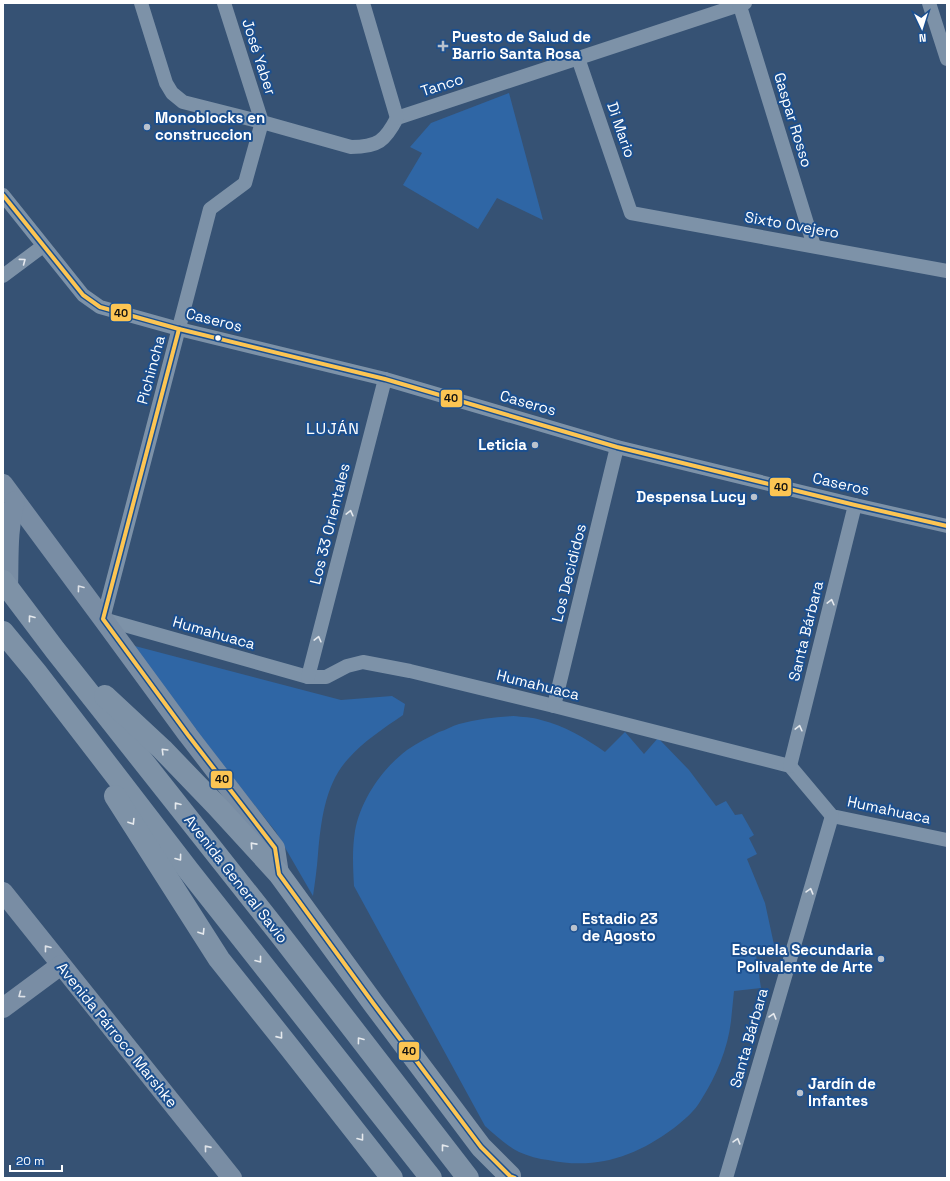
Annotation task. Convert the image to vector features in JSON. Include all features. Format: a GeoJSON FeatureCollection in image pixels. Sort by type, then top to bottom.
{"type":"FeatureCollection","features":[{"type":"Feature","properties":{"kind":"highway","name":"Avenida General Savio"},"geometry":{"type":"LineString","coordinates":[[6,584],[54,650],[282,937],[468,1178]]}},
{"type":"Feature","properties":{"kind":"highway","name":"Avenida General Savio"},"geometry":{"type":"LineString","coordinates":[[3,632],[36,672],[189,871],[431,1178]]}},
{"type":"Feature","properties":{"kind":"highway"},"geometry":{"type":"LineString","coordinates":[[54,650],[162,749],[279,874],[481,1147],[512,1177]]}},
{"type":"Feature","properties":{"kind":"highway"},"geometry":{"type":"LineString","coordinates":[[36,672],[219,959],[392,1178]]}},
{"type":"Feature","properties":{"kind":"street"},"geometry":{"type":"LineString","coordinates":[[141,3],[166,83],[172,93],[183,102],[351,147],[363,147],[379,142],[397,118],[363,3]]}},
{"type":"Feature","properties":{"kind":"street","name":"José Yaber"},"geometry":{"type":"LineString","coordinates":[[224,3],[262,122]]}},
{"type":"Feature","properties":{"kind":"street"},"geometry":{"type":"LineString","coordinates":[[929,3],[947,59]]}},
{"type":"Feature","properties":{"kind":"street","name":"Tanco"},"geometry":{"type":"LineString","coordinates":[[397,118],[741,4]]}},
{"type":"Feature","properties":{"kind":"street","name":"Gaspar Rosso"},"geometry":{"type":"LineString","coordinates":[[741,4],[814,246]]}},
{"type":"Feature","properties":{"kind":"street","name":"Di Mario"},"geometry":{"type":"LineString","coordinates":[[578,58],[631,213]]}},
{"type":"Feature","properties":{"kind":"street","name":"Pichincha"},"geometry":{"type":"LineString","coordinates":[[103,619],[210,209],[245,183],[262,122]]}},
{"type":"Feature","properties":{"kind":"street"},"geometry":{"type":"LineString","coordinates":[[3,195],[43,246],[3,276]]}},
{"type":"Feature","properties":{"kind":"street","name":"Sixto Ovejero"},"geometry":{"type":"LineString","coordinates":[[631,213],[947,271]]}},
{"type":"Feature","properties":{"kind":"street","name":"Caseros"},"geometry":{"type":"LineString","coordinates":[[43,246],[83,296],[100,308],[179,329],[385,379],[617,447],[947,526]]}},
{"type":"Feature","properties":{"kind":"street","name":"Los 33 Orientales"},"geometry":{"type":"LineString","coordinates":[[308,677],[385,379]]}},
{"type":"Feature","properties":{"kind":"street","name":"Los Decididos"},"geometry":{"type":"LineString","coordinates":[[554,706],[617,447]]}},
{"type":"Feature","properties":{"kind":"street"},"geometry":{"type":"LineString","coordinates":[[3,484],[188,735],[275,848],[279,874]]}},
{"type":"Feature","properties":{"kind":"street"},"geometry":{"type":"LineString","coordinates":[[6,584],[11,515],[15,500]]}},
{"type":"Feature","properties":{"kind":"street","name":"Santa Bárbara"},"geometry":{"type":"LineString","coordinates":[[790,766],[855,505]]}},
{"type":"Feature","properties":{"kind":"street","name":"Humahuaca"},"geometry":{"type":"LineString","coordinates":[[103,619],[308,677],[326,676],[347,666],[363,662],[410,671],[554,706],[790,766],[832,816],[947,840]]}},
{"type":"Feature","properties":{"kind":"street","name":"Santa Bárbara"},"geometry":{"type":"LineString","coordinates":[[726,1178],[832,816]]}},
{"type":"Feature","properties":{"kind":"street","name":"Avenida Párroco Marshke"},"geometry":{"type":"LineString","coordinates":[[3,892],[232,1178]]}},
{"type":"Feature","properties":{"kind":"street"},"geometry":{"type":"LineString","coordinates":[[3,1008],[61,965]]}},
{"type":"Feature","properties":{"kind":"shaded area"},"geometry":{"type":"Polygon","coordinates":[[[509,93],[543,220],[497,198],[478,229],[403,185],[422,153],[410,147],[431,123],[509,93]]]}},
{"type":"Feature","properties":{"kind":"shaded area"},"geometry":{"type":"Polygon","coordinates":[[[131,645],[341,700],[392,696],[405,704],[403,715],[361,746],[340,769],[334,780],[329,791],[323,816],[313,896],[276,832],[227,771],[131,645]]]}},
{"type":"Feature","properties":{"kind":"shaded area","name":"Estadio 23 de Agosto"},"geometry":{"type":"Polygon","coordinates":[[[513,716],[534,718],[567,729],[605,752],[625,732],[644,754],[658,738],[689,770],[716,806],[726,801],[735,815],[742,814],[754,835],[749,838],[757,854],[747,859],[765,903],[776,954],[756,955],[761,988],[734,991],[731,1021],[724,1052],[712,1082],[696,1108],[682,1122],[645,1147],[614,1159],[599,1162],[566,1163],[537,1158],[515,1150],[485,1126],[354,886],[353,845],[358,819],[367,796],[389,766],[407,750],[439,732],[466,722],[513,716]]]}},
{"type":"Feature","properties":{"kind":"transit line","name":"40"},"geometry":{"type":"LineString","coordinates":[[3,195],[83,295],[100,307],[179,329],[385,379],[617,447],[947,526]]}},
{"type":"Feature","properties":{"kind":"transit line","name":"40"},"geometry":{"type":"LineString","coordinates":[[179,329],[103,619],[188,735],[275,848],[279,874],[373,1003],[481,1147],[510,1176],[515,1178]]}},
{"type":"Feature","properties":{"kind":"place","name":"Puesto de Salud de Barrio Santa Rosa"},"geometry":{"type":"Point","coordinates":[443,46]}},
{"type":"Feature","properties":{"kind":"place","name":"Monoblocks en construccion"},"geometry":{"type":"Point","coordinates":[147,127]}},
{"type":"Feature","properties":{"kind":"place","name":"Leticia"},"geometry":{"type":"Point","coordinates":[535,445]}},
{"type":"Feature","properties":{"kind":"place","name":"Despensa Lucy"},"geometry":{"type":"Point","coordinates":[754,497]}},
{"type":"Feature","properties":{"kind":"place","name":"Estadio 23 de Agosto"},"geometry":{"type":"Point","coordinates":[574,928]}},
{"type":"Feature","properties":{"kind":"place","name":"Escuela Secundaria Polivalente de Arte"},"geometry":{"type":"Point","coordinates":[881,959]}},
{"type":"Feature","properties":{"kind":"place","name":"Jardín de Infantes"},"geometry":{"type":"Point","coordinates":[800,1093]}},
{"type":"Feature","properties":{"kind":"district","name":"LUJÁN"},"geometry":{"type":"Point","coordinates":[333,428]}}]}
